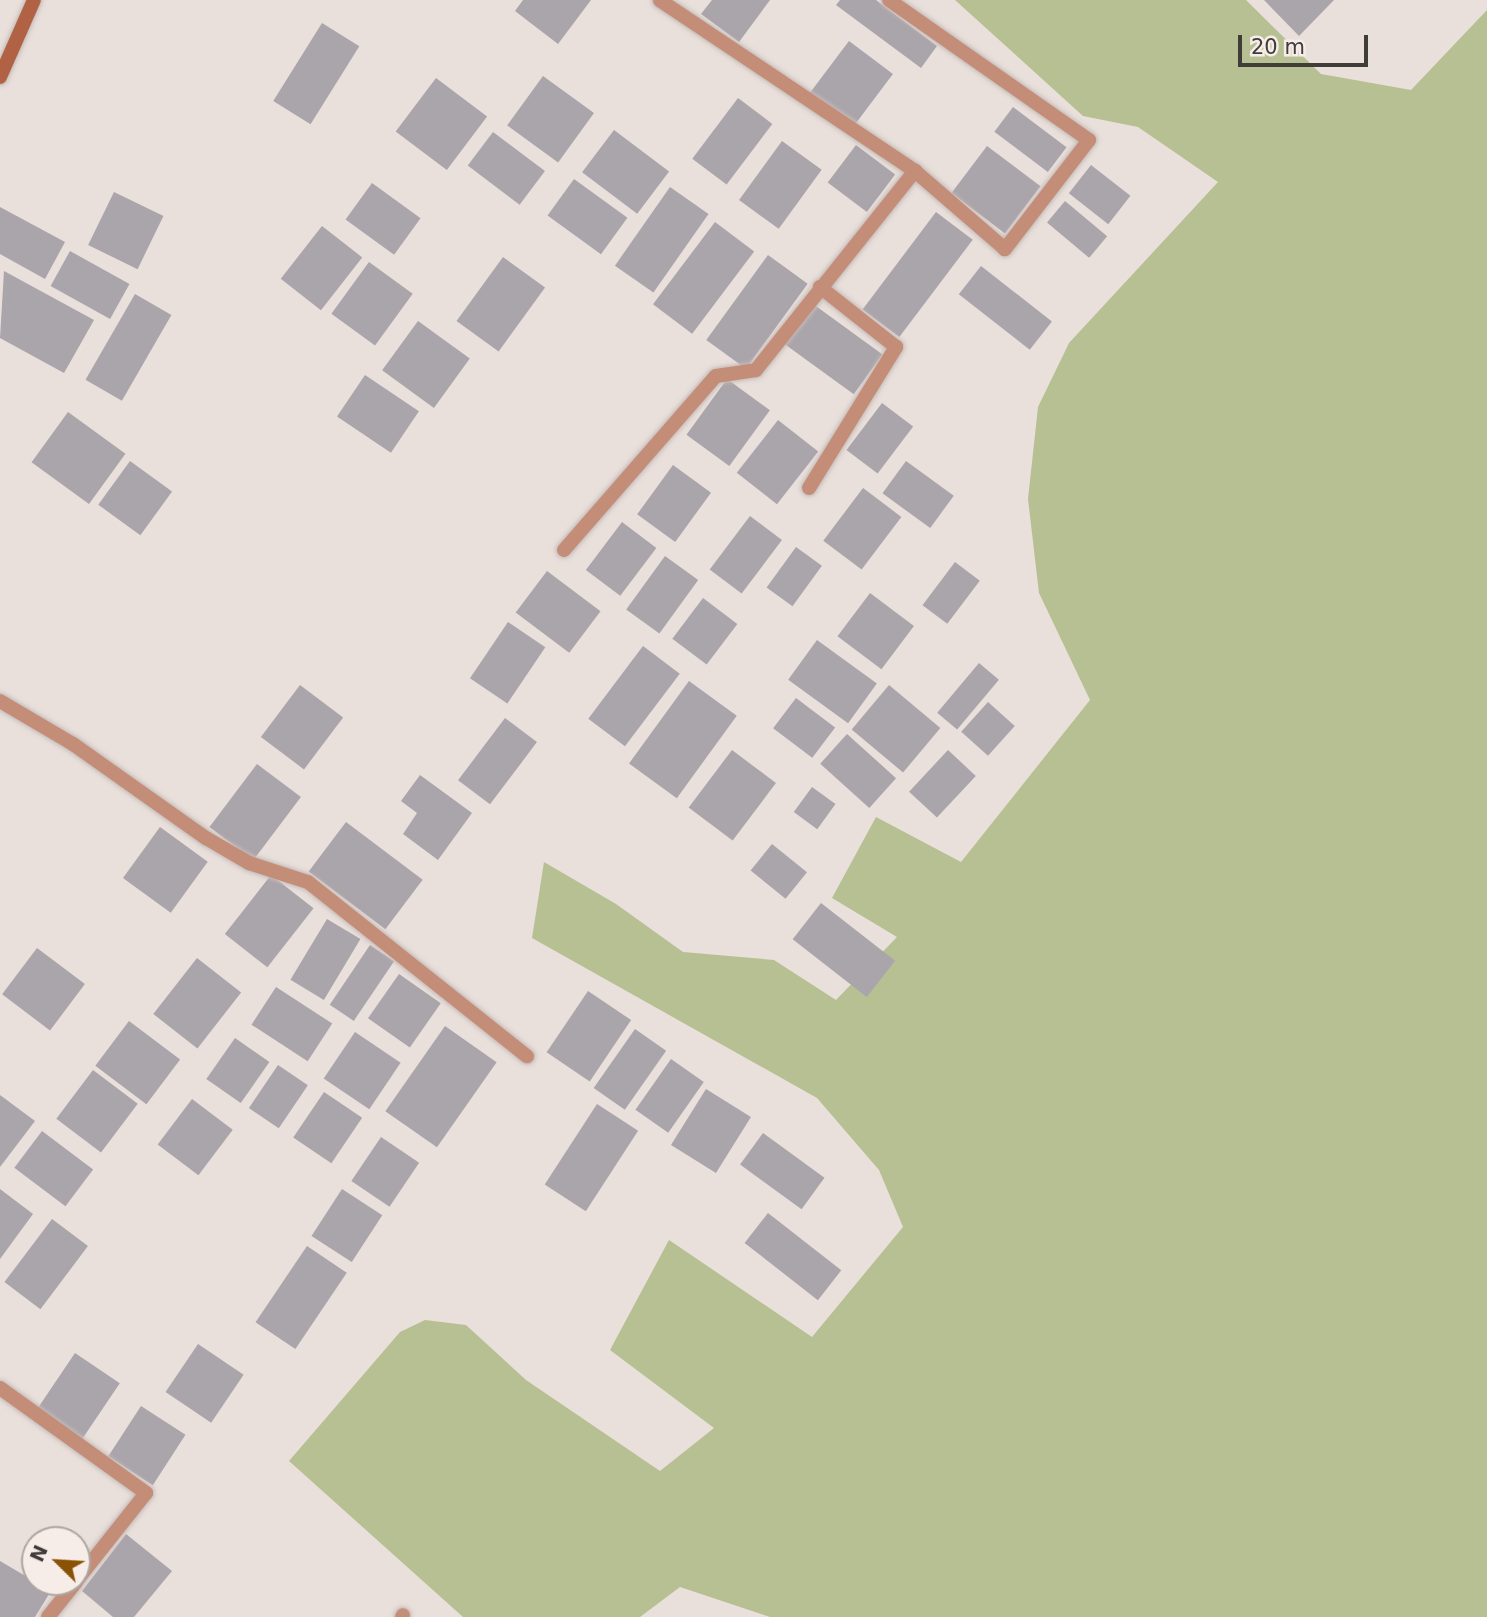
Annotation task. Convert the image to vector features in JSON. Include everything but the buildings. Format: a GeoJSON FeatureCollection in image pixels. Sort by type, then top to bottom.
{"type":"FeatureCollection","features":[{"type":"Feature","properties":{"kind":"main road"},"geometry":{"type":"LineString","coordinates":[[0,77],[34,0]]}},
{"type":"Feature","properties":{"kind":"street"},"geometry":{"type":"LineString","coordinates":[[660,0],[915,171],[1005,249],[1089,140],[889,0]]}},
{"type":"Feature","properties":{"kind":"street"},"geometry":{"type":"LineString","coordinates":[[564,550],[716,376],[756,370],[915,171]]}},
{"type":"Feature","properties":{"kind":"street"},"geometry":{"type":"LineString","coordinates":[[809,488],[896,347],[820,287]]}},
{"type":"Feature","properties":{"kind":"street"},"geometry":{"type":"LineString","coordinates":[[0,701],[74,744],[206,838],[249,863],[308,882],[527,1056]]}},
{"type":"Feature","properties":{"kind":"street"},"geometry":{"type":"LineString","coordinates":[[0,1388],[146,1493],[91,1562]]}},
{"type":"Feature","properties":{"kind":"street"},"geometry":{"type":"LineString","coordinates":[[48,1617],[64,1596]]}},
{"type":"Feature","properties":{"kind":"green space"},"geometry":{"type":"Polygon","coordinates":[[[955,0],[1246,0],[1321,74],[1411,90],[1487,10],[1487,1617],[770,1617],[680,1587],[640,1617],[463,1617],[289,1461],[400,1332],[425,1320],[466,1325],[526,1380],[660,1471],[714,1428],[610,1350],[669,1240],[812,1337],[903,1227],[879,1170],[817,1098],[532,938],[544,862],[616,904],[683,952],[774,960],[836,1000],[897,937],[832,898],[876,817],[961,862],[1090,700],[1039,593],[1028,499],[1038,407],[1069,343],[1218,182],[1138,127],[1083,116],[955,0]]]}}]}
